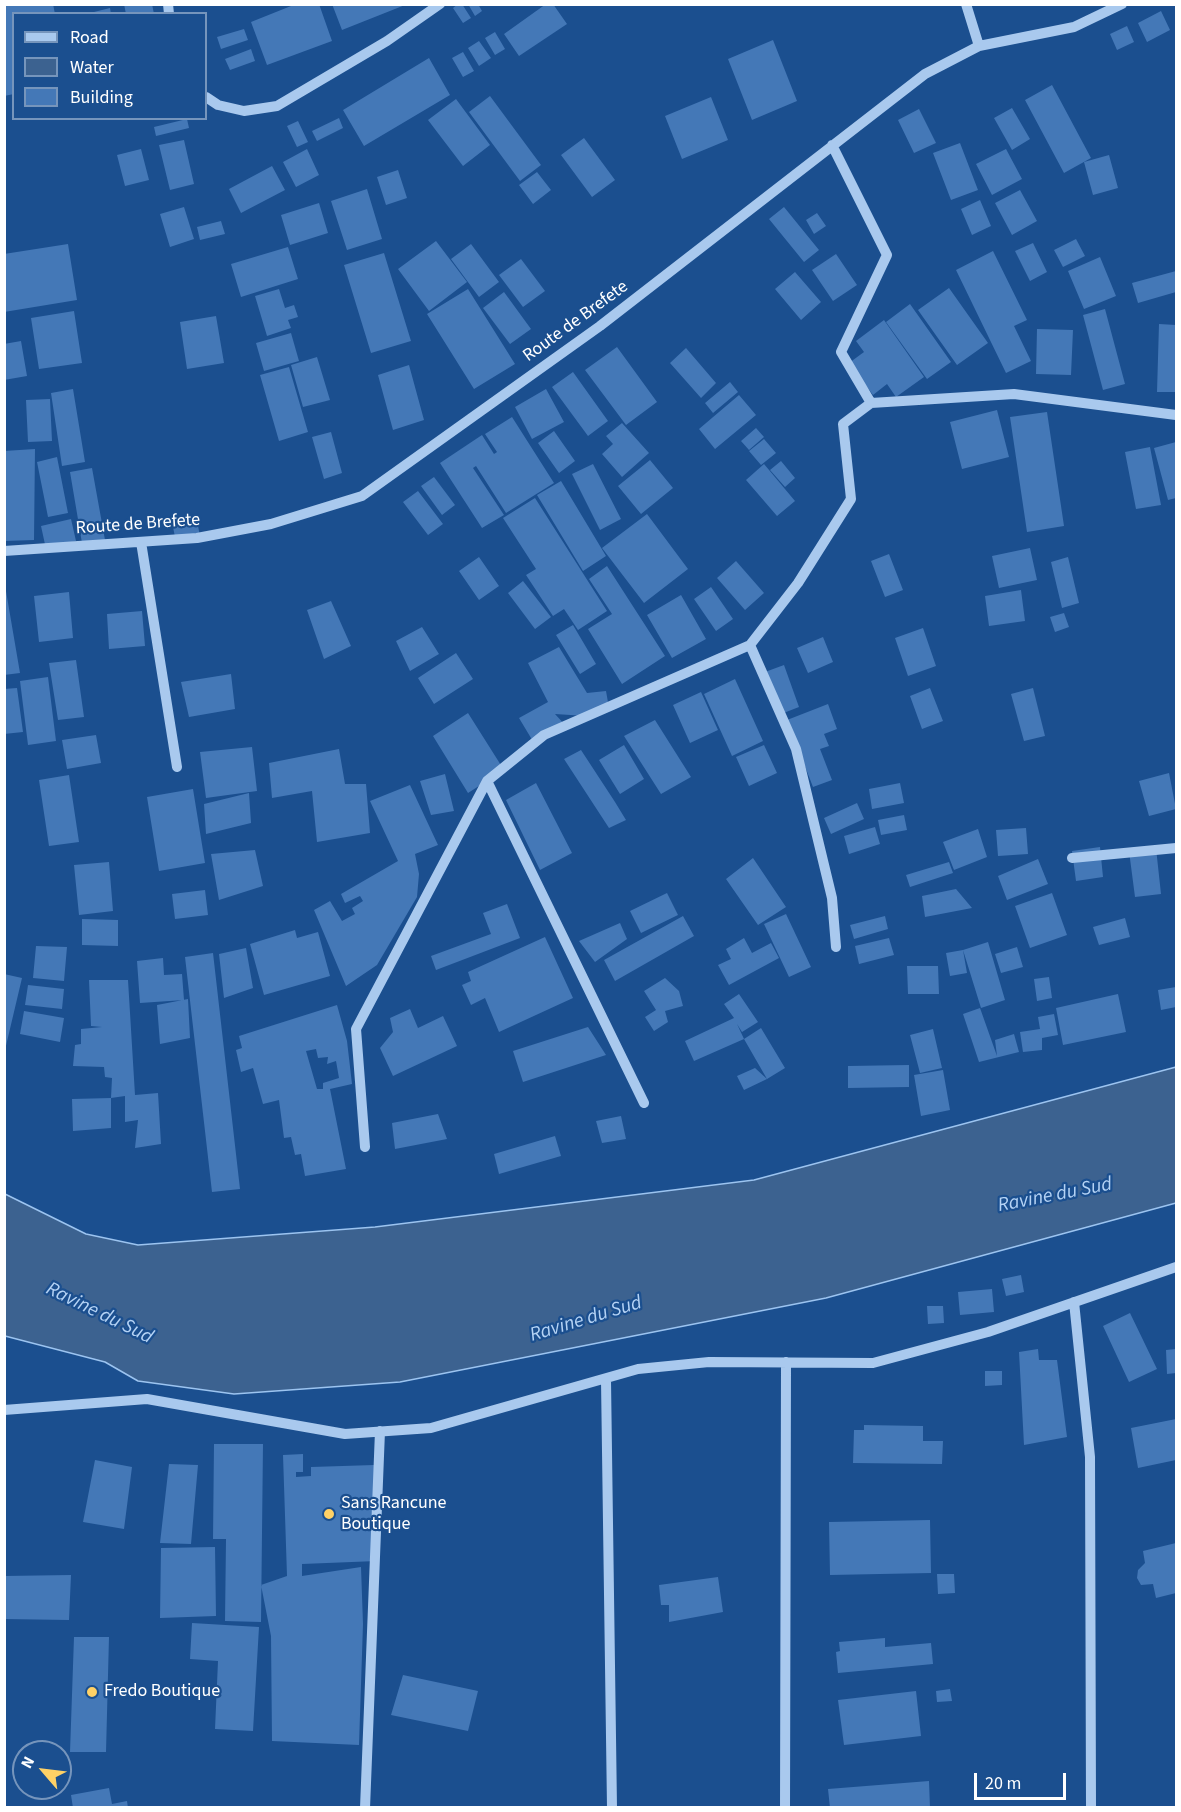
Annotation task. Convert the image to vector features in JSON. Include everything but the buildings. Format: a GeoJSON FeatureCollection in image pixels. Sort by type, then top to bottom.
{"type":"FeatureCollection","features":[{"type":"Feature","properties":{"kind":"street"},"geometry":{"type":"LineString","coordinates":[[207,98],[218,105],[244,111],[277,106],[387,41],[440,4]]}},
{"type":"Feature","properties":{"kind":"street"},"geometry":{"type":"LineString","coordinates":[[966,4],[979,46]]}},
{"type":"Feature","properties":{"kind":"street","name":"Route de Brefete"},"geometry":{"type":"LineString","coordinates":[[4,551],[197,538],[271,524],[362,496],[600,326],[925,74],[979,46],[1074,27],[1122,4]]}},
{"type":"Feature","properties":{"kind":"street"},"geometry":{"type":"LineString","coordinates":[[832,145],[887,255],[841,352],[871,403]]}},
{"type":"Feature","properties":{"kind":"street"},"geometry":{"type":"LineString","coordinates":[[365,1147],[356,1029],[487,781],[544,735],[750,645],[798,583],[851,500],[843,424],[871,403],[1014,394],[1176,415]]}},
{"type":"Feature","properties":{"kind":"street"},"geometry":{"type":"LineString","coordinates":[[141,542],[177,767]]}},
{"type":"Feature","properties":{"kind":"street"},"geometry":{"type":"LineString","coordinates":[[750,645],[796,748],[832,898],[836,948]]}},
{"type":"Feature","properties":{"kind":"street"},"geometry":{"type":"LineString","coordinates":[[487,781],[644,1103]]}},
{"type":"Feature","properties":{"kind":"street"},"geometry":{"type":"LineString","coordinates":[[1072,858],[1176,848]]}},
{"type":"Feature","properties":{"kind":"street"},"geometry":{"type":"LineString","coordinates":[[4,1410],[147,1399],[345,1434],[431,1428],[638,1370],[709,1362],[873,1363],[988,1332],[1176,1266]]}},
{"type":"Feature","properties":{"kind":"street"},"geometry":{"type":"LineString","coordinates":[[1074,1302],[1090,1457],[1091,1808]]}},
{"type":"Feature","properties":{"kind":"street"},"geometry":{"type":"LineString","coordinates":[[785,1808],[786,1362]]}},
{"type":"Feature","properties":{"kind":"street"},"geometry":{"type":"LineString","coordinates":[[606,1380],[612,1808]]}},
{"type":"Feature","properties":{"kind":"street"},"geometry":{"type":"LineString","coordinates":[[365,1808],[380,1431]]}},
{"type":"Feature","properties":{"kind":"water","name":"Ravine du Sud"},"geometry":{"type":"Polygon","coordinates":[[[1176,1067],[1176,1203],[826,1298],[400,1382],[234,1394],[138,1381],[105,1362],[5,1336],[5,1194],[86,1234],[138,1245],[375,1227],[754,1180],[1176,1067]]]}},
{"type":"Feature","properties":{"kind":"place","name":"Sans Rancune Boutique"},"geometry":{"type":"Point","coordinates":[329,1514]}},
{"type":"Feature","properties":{"kind":"place","name":"Fredo Boutique"},"geometry":{"type":"Point","coordinates":[92,1692]}}]}
